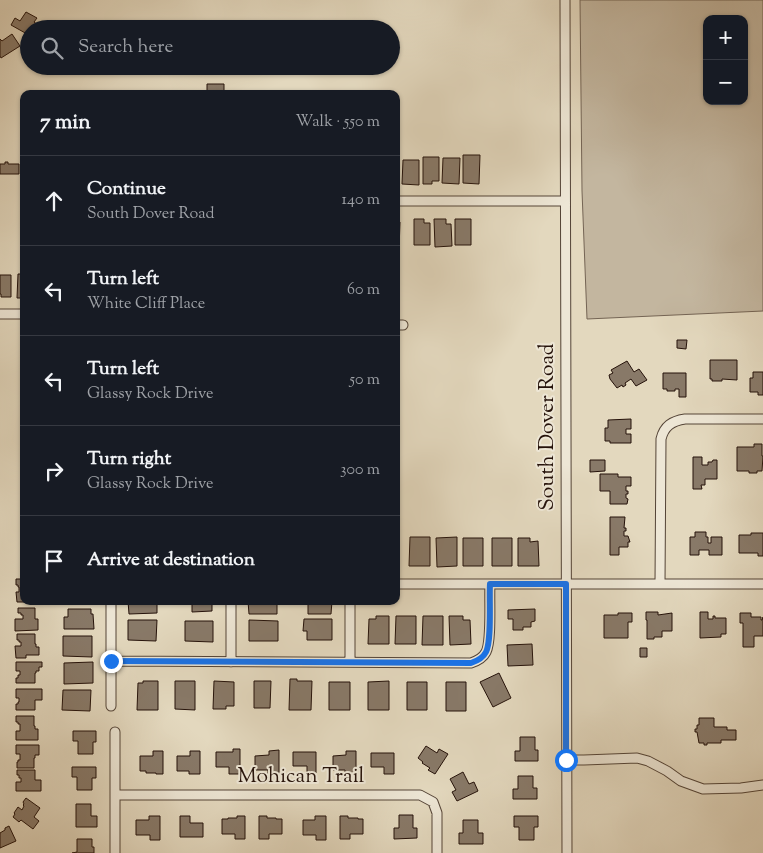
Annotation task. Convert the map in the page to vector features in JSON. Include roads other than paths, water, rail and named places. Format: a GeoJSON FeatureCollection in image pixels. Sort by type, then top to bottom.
{"type":"FeatureCollection","features":[{"type":"Feature","properties":{"kind":"street","name":"South Dover Road"},"geometry":{"type":"LineString","coordinates":[[565,0],[567,853]]}},
{"type":"Feature","properties":{"kind":"street"},"geometry":{"type":"LineString","coordinates":[[400,201],[565,201]]}},
{"type":"Feature","properties":{"kind":"street"},"geometry":{"type":"LineString","coordinates":[[0,314],[20,314]]}},
{"type":"Feature","properties":{"kind":"street"},"geometry":{"type":"LineString","coordinates":[[660,584],[661,439],[665,429],[674,422],[685,419],[763,419]]}},
{"type":"Feature","properties":{"kind":"street"},"geometry":{"type":"LineString","coordinates":[[400,584],[763,584]]}},
{"type":"Feature","properties":{"kind":"street"},"geometry":{"type":"LineString","coordinates":[[111,661],[471,663],[477,661],[487,651],[489,641],[490,584]]}},
{"type":"Feature","properties":{"kind":"street"},"geometry":{"type":"LineString","coordinates":[[111,605],[111,706]]}},
{"type":"Feature","properties":{"kind":"street"},"geometry":{"type":"LineString","coordinates":[[231,605],[231,662]]}},
{"type":"Feature","properties":{"kind":"street"},"geometry":{"type":"LineString","coordinates":[[350,605],[350,662]]}},
{"type":"Feature","properties":{"kind":"street"},"geometry":{"type":"LineString","coordinates":[[115,732],[115,853]]}},
{"type":"Feature","properties":{"kind":"street"},"geometry":{"type":"LineString","coordinates":[[566,760],[637,758],[666,770],[681,781],[703,788],[741,788],[763,785]]}},
{"type":"Feature","properties":{"kind":"street","name":"Mohican Trail"},"geometry":{"type":"LineString","coordinates":[[115,795],[420,795],[433,802],[437,813],[437,853]]}}]}
